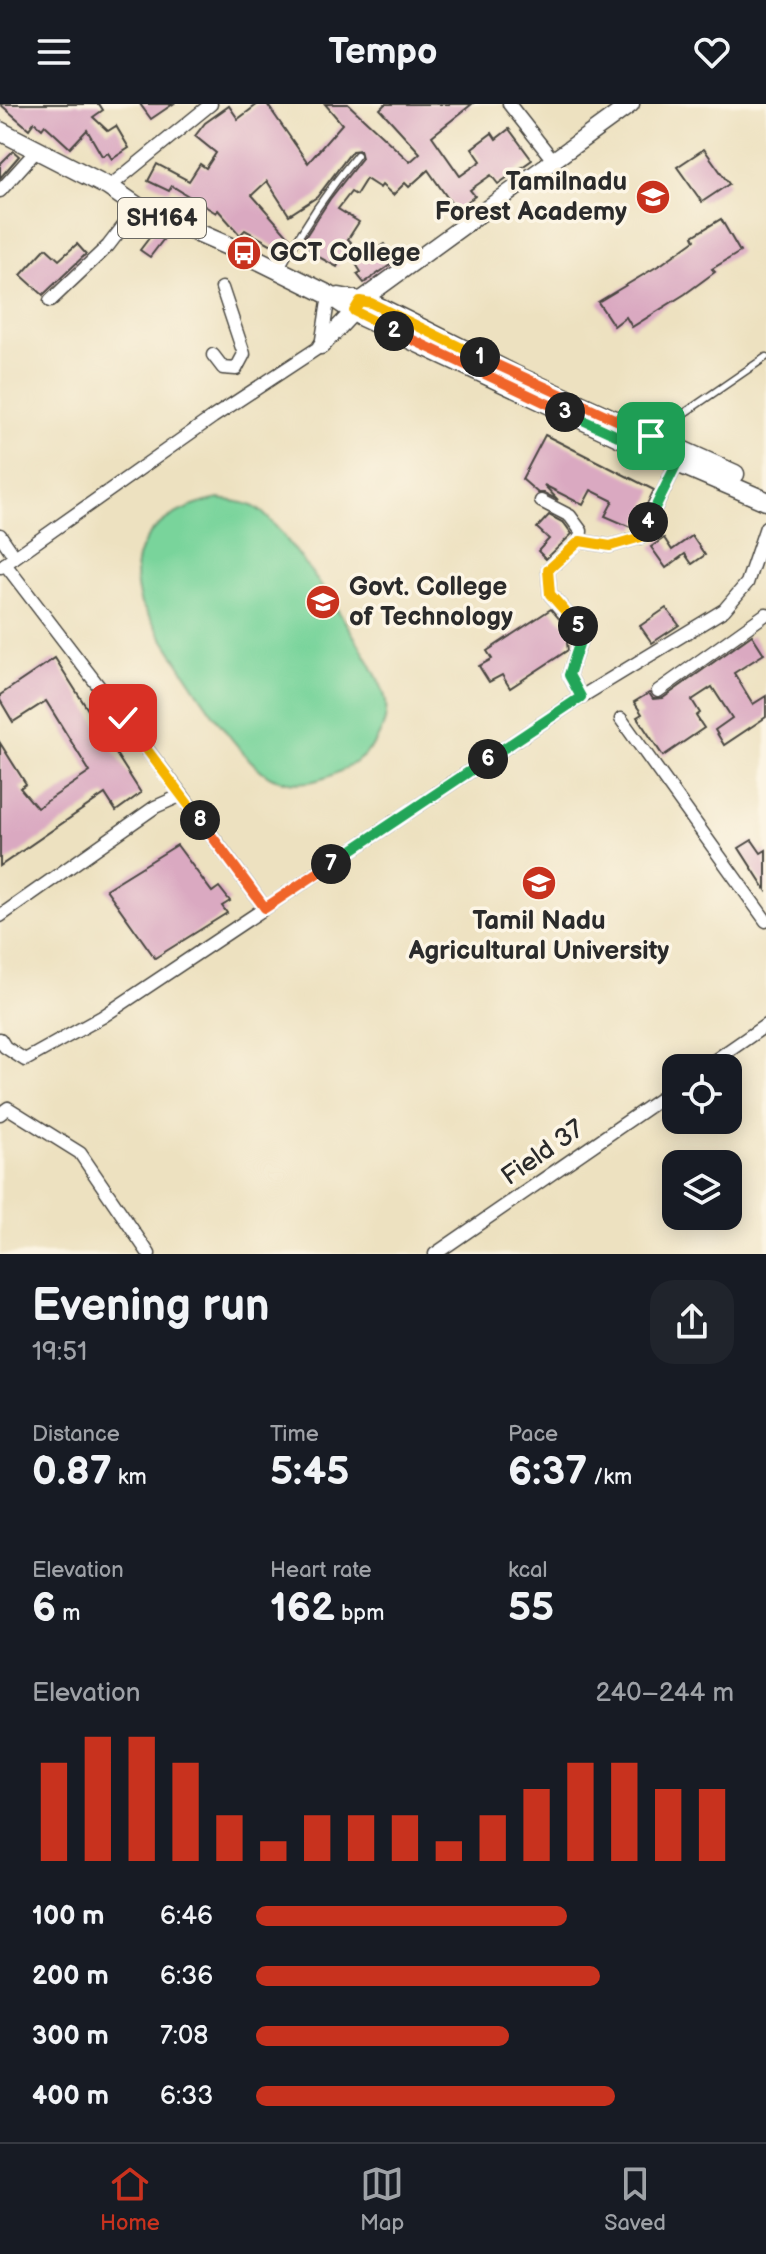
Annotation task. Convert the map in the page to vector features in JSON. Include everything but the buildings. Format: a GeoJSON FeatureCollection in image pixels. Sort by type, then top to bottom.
{"type":"FeatureCollection","features":[{"type":"Feature","properties":{"kind":"main road"},"geometry":{"type":"LineString","coordinates":[[321,346],[357,306],[631,104]]}},
{"type":"Feature","properties":{"kind":"main road","name":"SH164"},"geometry":{"type":"LineString","coordinates":[[0,131],[109,187],[138,207],[357,306],[677,463],[766,501]]}},
{"type":"Feature","properties":{"kind":"main road","name":"SH164"},"geometry":{"type":"LineString","coordinates":[[357,306],[371,303],[513,374],[766,488]]}},
{"type":"Feature","properties":{"kind":"street"},"geometry":{"type":"LineString","coordinates":[[109,187],[211,104]]}},
{"type":"Feature","properties":{"kind":"street"},"geometry":{"type":"LineString","coordinates":[[509,104],[553,160]]}},
{"type":"Feature","properties":{"kind":"street"},"geometry":{"type":"LineString","coordinates":[[0,191],[37,150]]}},
{"type":"Feature","properties":{"kind":"street"},"geometry":{"type":"LineString","coordinates":[[50,301],[108,246],[138,207]]}},
{"type":"Feature","properties":{"kind":"street"},"geometry":{"type":"LineString","coordinates":[[222,288],[244,354],[236,369]]}},
{"type":"Feature","properties":{"kind":"street"},"geometry":{"type":"LineString","coordinates":[[7,563],[321,346],[329,295]]}},
{"type":"Feature","properties":{"kind":"street"},"geometry":{"type":"LineString","coordinates":[[213,355],[223,368],[236,369]]}},
{"type":"Feature","properties":{"kind":"street"},"geometry":{"type":"LineString","coordinates":[[236,369],[251,392]]}},
{"type":"Feature","properties":{"kind":"street"},"geometry":{"type":"LineString","coordinates":[[580,541],[610,546],[641,537],[677,463]]}},
{"type":"Feature","properties":{"kind":"street"},"geometry":{"type":"LineString","coordinates":[[541,501],[570,516],[581,531],[580,541],[548,570],[550,594],[583,632],[569,675],[581,697]]}},
{"type":"Feature","properties":{"kind":"street"},"geometry":{"type":"LineString","coordinates":[[2,1045],[25,1060],[102,1017],[581,697],[724,610],[747,583],[766,527]]}},
{"type":"Feature","properties":{"kind":"street"},"geometry":{"type":"LineString","coordinates":[[0,535],[7,563],[265,908]]}},
{"type":"Feature","properties":{"kind":"street"},"geometry":{"type":"LineString","coordinates":[[658,691],[766,614]]}},
{"type":"Feature","properties":{"kind":"street"},"geometry":{"type":"LineString","coordinates":[[621,719],[766,921]]}},
{"type":"Feature","properties":{"kind":"street"},"geometry":{"type":"LineString","coordinates":[[0,916],[155,807],[182,795]]}},
{"type":"Feature","properties":{"kind":"street"},"geometry":{"type":"LineString","coordinates":[[724,1054],[766,1025]]}},
{"type":"Feature","properties":{"kind":"street","name":"Field 37"},"geometry":{"type":"LineString","coordinates":[[435,1254],[662,1098]]}},
{"type":"Feature","properties":{"kind":"street"},"geometry":{"type":"LineString","coordinates":[[0,1114],[8,1108],[80,1153],[149,1254]]}},
{"type":"Feature","properties":{"kind":"lane"},"geometry":{"type":"LineString","coordinates":[[279,271],[326,191],[357,155]]}},
{"type":"Feature","properties":{"kind":"lane"},"geometry":{"type":"LineString","coordinates":[[651,436],[766,357]]}},
{"type":"Feature","properties":{"kind":"green space"},"geometry":{"type":"Polygon","coordinates":[[[219,499],[250,505],[272,522],[332,601],[381,685],[386,711],[378,737],[361,758],[325,778],[294,783],[273,778],[258,768],[222,727],[141,604],[137,563],[151,533],[180,512],[219,499]]]}},
{"type":"Feature","properties":{"kind":"place","name":"Tamilnadu Forest Academy"},"geometry":{"type":"Point","coordinates":[653,197]}},
{"type":"Feature","properties":{"kind":"place","name":"GCT College"},"geometry":{"type":"Point","coordinates":[244,253]}},
{"type":"Feature","properties":{"kind":"place","name":"Govt. College of Technology"},"geometry":{"type":"Point","coordinates":[323,602]}},
{"type":"Feature","properties":{"kind":"place","name":"Tamil Nadu Agricultural University"},"geometry":{"type":"Point","coordinates":[539,883]}},
{"type":"Feature","properties":{"kind":"route"},"geometry":{"type":"LineString","coordinates":[[123,718],[265,908],[581,697],[569,675],[583,632],[550,594],[548,570],[580,541],[610,546],[641,537],[677,463],[362,317],[354,311],[360,301],[371,303],[513,374],[651,436]]}}]}
